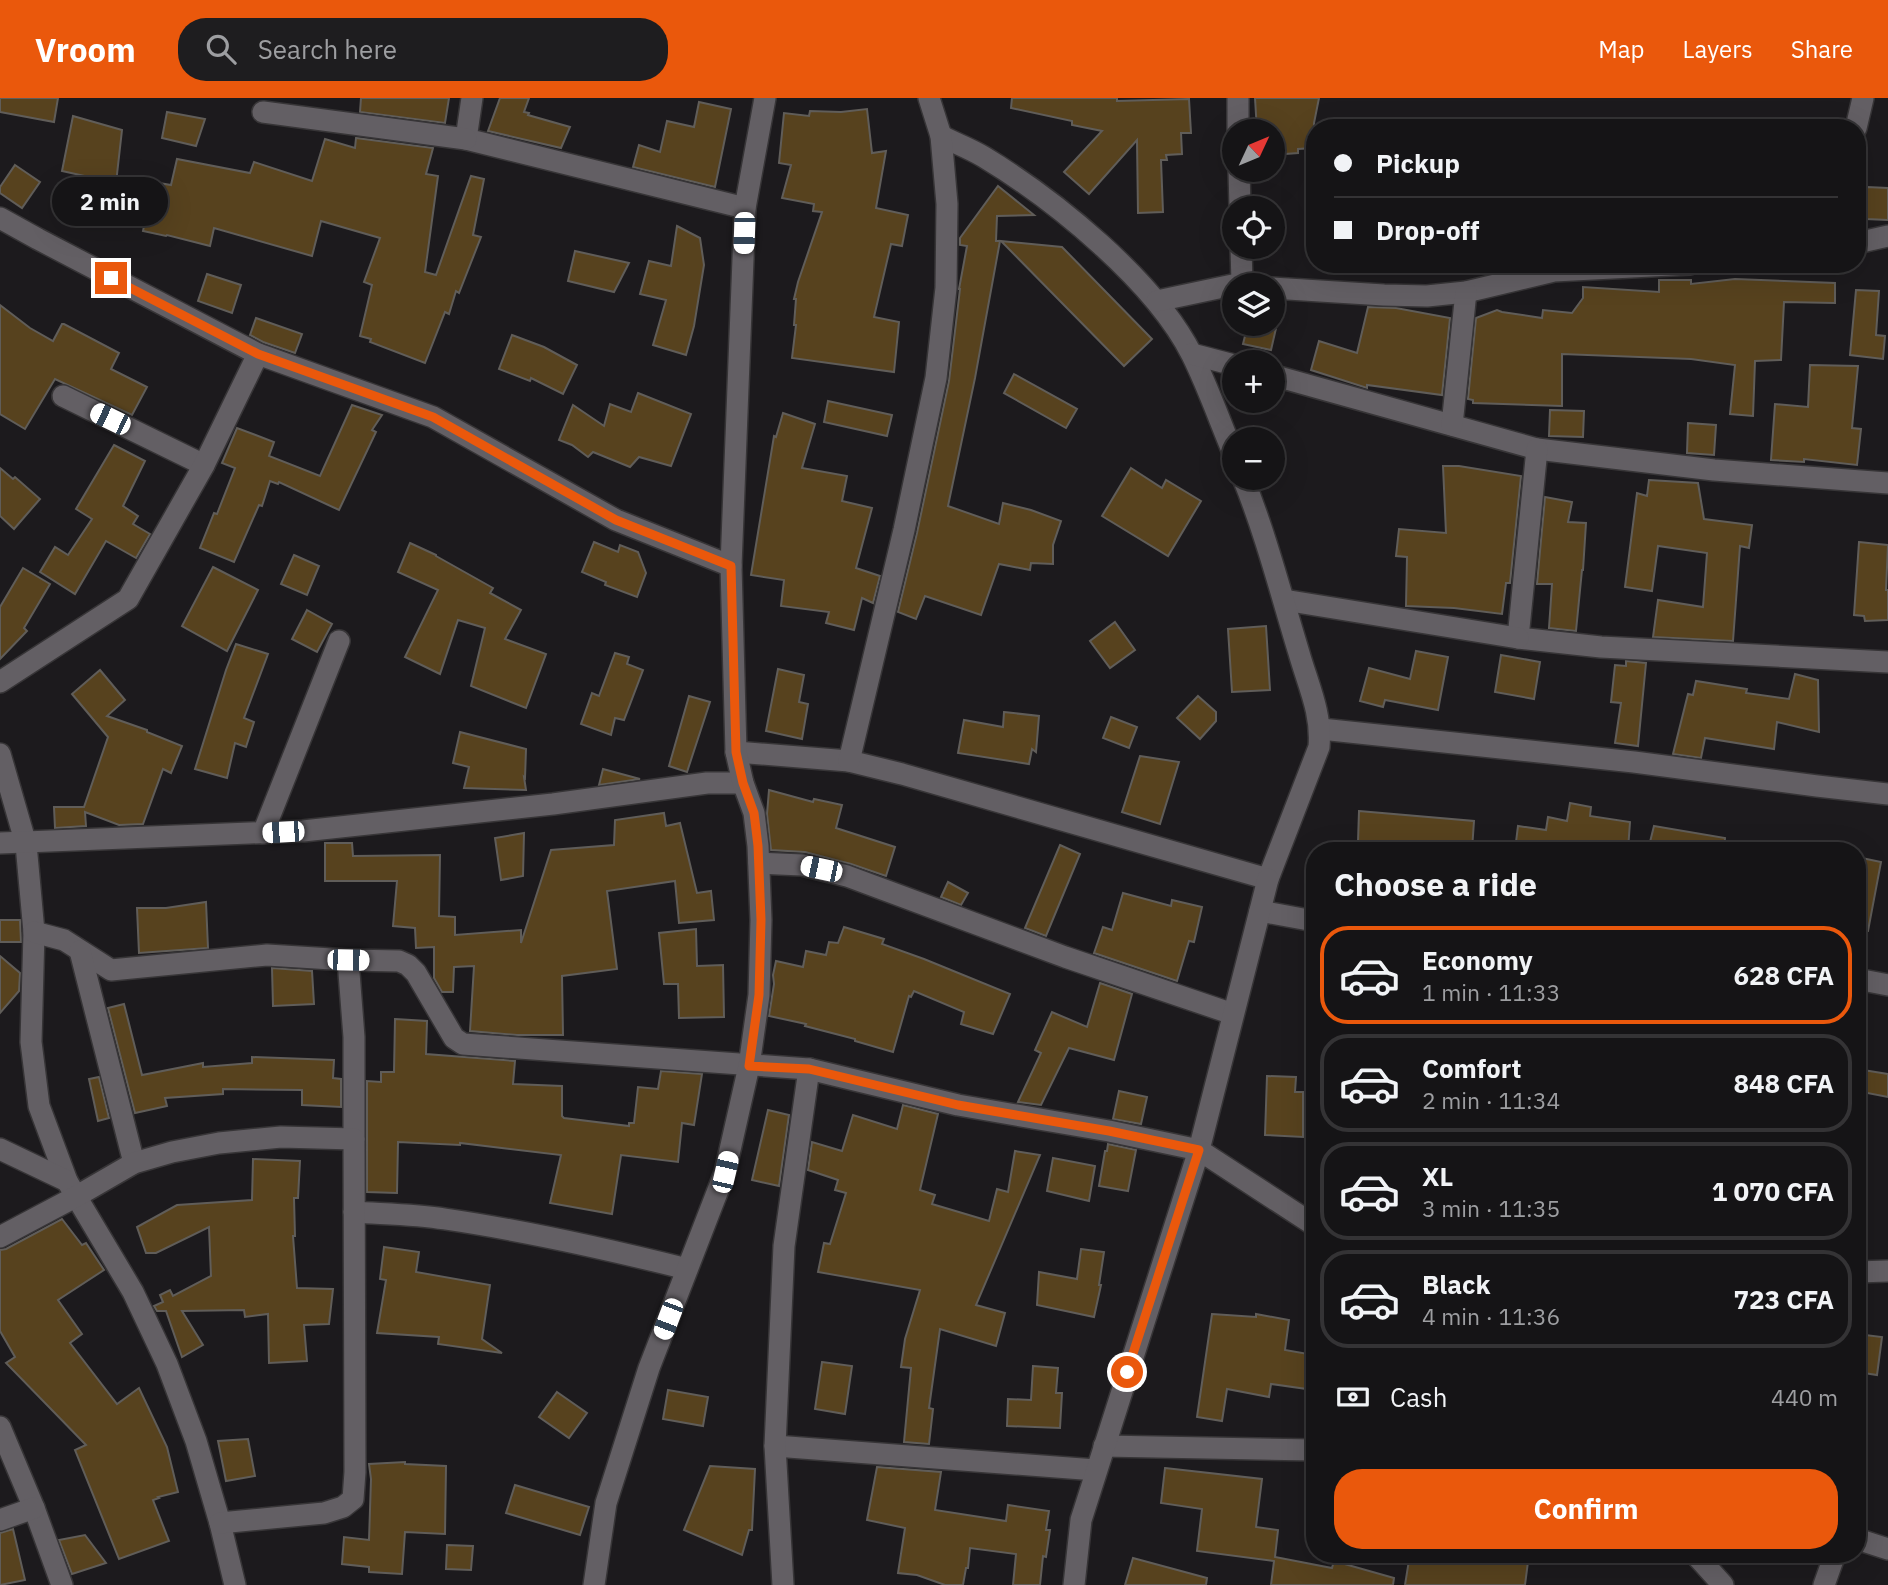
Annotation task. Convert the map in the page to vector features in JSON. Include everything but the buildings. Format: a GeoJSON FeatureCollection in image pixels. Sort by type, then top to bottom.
{"type":"FeatureCollection","features":[{"type":"Feature","properties":{"kind":"street"},"geometry":{"type":"LineString","coordinates":[[466,139],[472,98]]}},
{"type":"Feature","properties":{"kind":"street"},"geometry":{"type":"LineString","coordinates":[[594,1585],[606,1503],[649,1368],[725,1172],[749,1066],[759,995],[759,863],[754,813],[736,752],[731,566],[745,208],[765,98]]}},
{"type":"Feature","properties":{"kind":"street"},"geometry":{"type":"LineString","coordinates":[[849,761],[904,530],[936,378],[946,288],[947,204],[941,136],[929,98]]}},
{"type":"Feature","properties":{"kind":"street"},"geometry":{"type":"LineString","coordinates":[[1238,98],[1238,119]]}},
{"type":"Feature","properties":{"kind":"street"},"geometry":{"type":"LineString","coordinates":[[1858,119],[1863,98]]}},
{"type":"Feature","properties":{"kind":"street"},"geometry":{"type":"LineString","coordinates":[[263,112],[466,139],[745,208]]}},
{"type":"Feature","properties":{"kind":"street"},"geometry":{"type":"LineString","coordinates":[[941,136],[982,156],[1018,179],[1079,226],[1157,301],[1192,354],[1222,427]]}},
{"type":"Feature","properties":{"kind":"street"},"geometry":{"type":"LineString","coordinates":[[0,218],[258,354],[433,417],[616,520],[731,566]]}},
{"type":"Feature","properties":{"kind":"street"},"geometry":{"type":"LineString","coordinates":[[1866,241],[1888,236]]}},
{"type":"Feature","properties":{"kind":"street"},"geometry":{"type":"LineString","coordinates":[[1285,289],[1427,296],[1466,292],[1546,273]]}},
{"type":"Feature","properties":{"kind":"street"},"geometry":{"type":"LineString","coordinates":[[1157,301],[1222,289]]}},
{"type":"Feature","properties":{"kind":"street"},"geometry":{"type":"LineString","coordinates":[[1452,425],[1466,292]]}},
{"type":"Feature","properties":{"kind":"street"},"geometry":{"type":"LineString","coordinates":[[0,682],[128,599],[204,465],[258,354]]}},
{"type":"Feature","properties":{"kind":"street"},"geometry":{"type":"LineString","coordinates":[[1192,354],[1222,362]]}},
{"type":"Feature","properties":{"kind":"street"},"geometry":{"type":"LineString","coordinates":[[1285,379],[1537,449],[1714,470],[1888,483]]}},
{"type":"Feature","properties":{"kind":"street"},"geometry":{"type":"LineString","coordinates":[[64,396],[204,465]]}},
{"type":"Feature","properties":{"kind":"street"},"geometry":{"type":"LineString","coordinates":[[1518,638],[1537,449]]}},
{"type":"Feature","properties":{"kind":"street"},"geometry":{"type":"LineString","coordinates":[[1073,1585],[1081,1520],[1199,1150],[1268,879],[1319,747],[1321,729],[1317,709],[1271,554],[1247,490]]}},
{"type":"Feature","properties":{"kind":"street"},"geometry":{"type":"LineString","coordinates":[[1284,600],[1518,638],[1601,647],[1888,662]]}},
{"type":"Feature","properties":{"kind":"street"},"geometry":{"type":"LineString","coordinates":[[263,833],[339,641]]}},
{"type":"Feature","properties":{"kind":"street"},"geometry":{"type":"LineString","coordinates":[[1321,729],[1634,762],[1888,794]]}},
{"type":"Feature","properties":{"kind":"street"},"geometry":{"type":"LineString","coordinates":[[736,752],[849,761],[1268,879]]}},
{"type":"Feature","properties":{"kind":"street"},"geometry":{"type":"LineString","coordinates":[[0,754],[26,844],[34,932],[31,1042],[39,1106],[72,1188],[133,1292],[167,1364],[197,1441],[235,1585]]}},
{"type":"Feature","properties":{"kind":"street"},"geometry":{"type":"LineString","coordinates":[[0,844],[303,831],[553,804],[707,783],[743,783]]}},
{"type":"Feature","properties":{"kind":"street"},"geometry":{"type":"LineString","coordinates":[[759,863],[802,865],[847,876],[1065,957],[1233,1014]]}},
{"type":"Feature","properties":{"kind":"street"},"geometry":{"type":"LineString","coordinates":[[1259,911],[1306,920]]}},
{"type":"Feature","properties":{"kind":"street"},"geometry":{"type":"LineString","coordinates":[[34,932],[64,940],[111,970],[267,955],[399,961],[416,973],[454,1038],[463,1044],[809,1069],[958,1105],[1109,1131],[1199,1150],[1306,1220]]}},
{"type":"Feature","properties":{"kind":"street"},"geometry":{"type":"LineString","coordinates":[[80,951],[134,1163]]}},
{"type":"Feature","properties":{"kind":"street"},"geometry":{"type":"LineString","coordinates":[[220,1523],[324,1513],[343,1507],[353,1499],[354,1037],[348,960]]}},
{"type":"Feature","properties":{"kind":"street"},"geometry":{"type":"LineString","coordinates":[[1866,981],[1888,985]]}},
{"type":"Feature","properties":{"kind":"street"},"geometry":{"type":"LineString","coordinates":[[783,1585],[775,1446],[784,1246],[809,1069]]}},
{"type":"Feature","properties":{"kind":"street"},"geometry":{"type":"LineString","coordinates":[[0,1237],[72,1188],[134,1163],[172,1152],[281,1137],[354,1139]]}},
{"type":"Feature","properties":{"kind":"street"},"geometry":{"type":"LineString","coordinates":[[0,1149],[72,1188]]}},
{"type":"Feature","properties":{"kind":"street"},"geometry":{"type":"LineString","coordinates":[[354,1212],[442,1218],[612,1250],[687,1269]]}},
{"type":"Feature","properties":{"kind":"street"},"geometry":{"type":"LineString","coordinates":[[1866,1272],[1888,1271]]}},
{"type":"Feature","properties":{"kind":"street"},"geometry":{"type":"LineString","coordinates":[[0,1427],[62,1585]]}},
{"type":"Feature","properties":{"kind":"street"},"geometry":{"type":"LineString","coordinates":[[775,1446],[1096,1470]]}},
{"type":"Feature","properties":{"kind":"street"},"geometry":{"type":"LineString","coordinates":[[1104,1446],[1306,1450]]}},
{"type":"Feature","properties":{"kind":"street"},"geometry":{"type":"LineString","coordinates":[[0,1520],[34,1508]]}},
{"type":"Feature","properties":{"kind":"street"},"geometry":{"type":"LineString","coordinates":[[1866,1542],[1888,1549]]}},
{"type":"Feature","properties":{"kind":"street"},"geometry":{"type":"LineString","coordinates":[[1703,1563],[1723,1585]]}},
{"type":"Feature","properties":{"kind":"street"},"geometry":{"type":"LineString","coordinates":[[1824,1585],[1832,1563]]}},
{"type":"Feature","properties":{"kind":"route"},"geometry":{"type":"LineString","coordinates":[[111,278],[258,354],[433,417],[616,520],[731,566],[736,752],[754,813],[761,920],[759,995],[749,1066],[809,1069],[958,1105],[1109,1131],[1199,1150],[1127,1372]]}}]}
